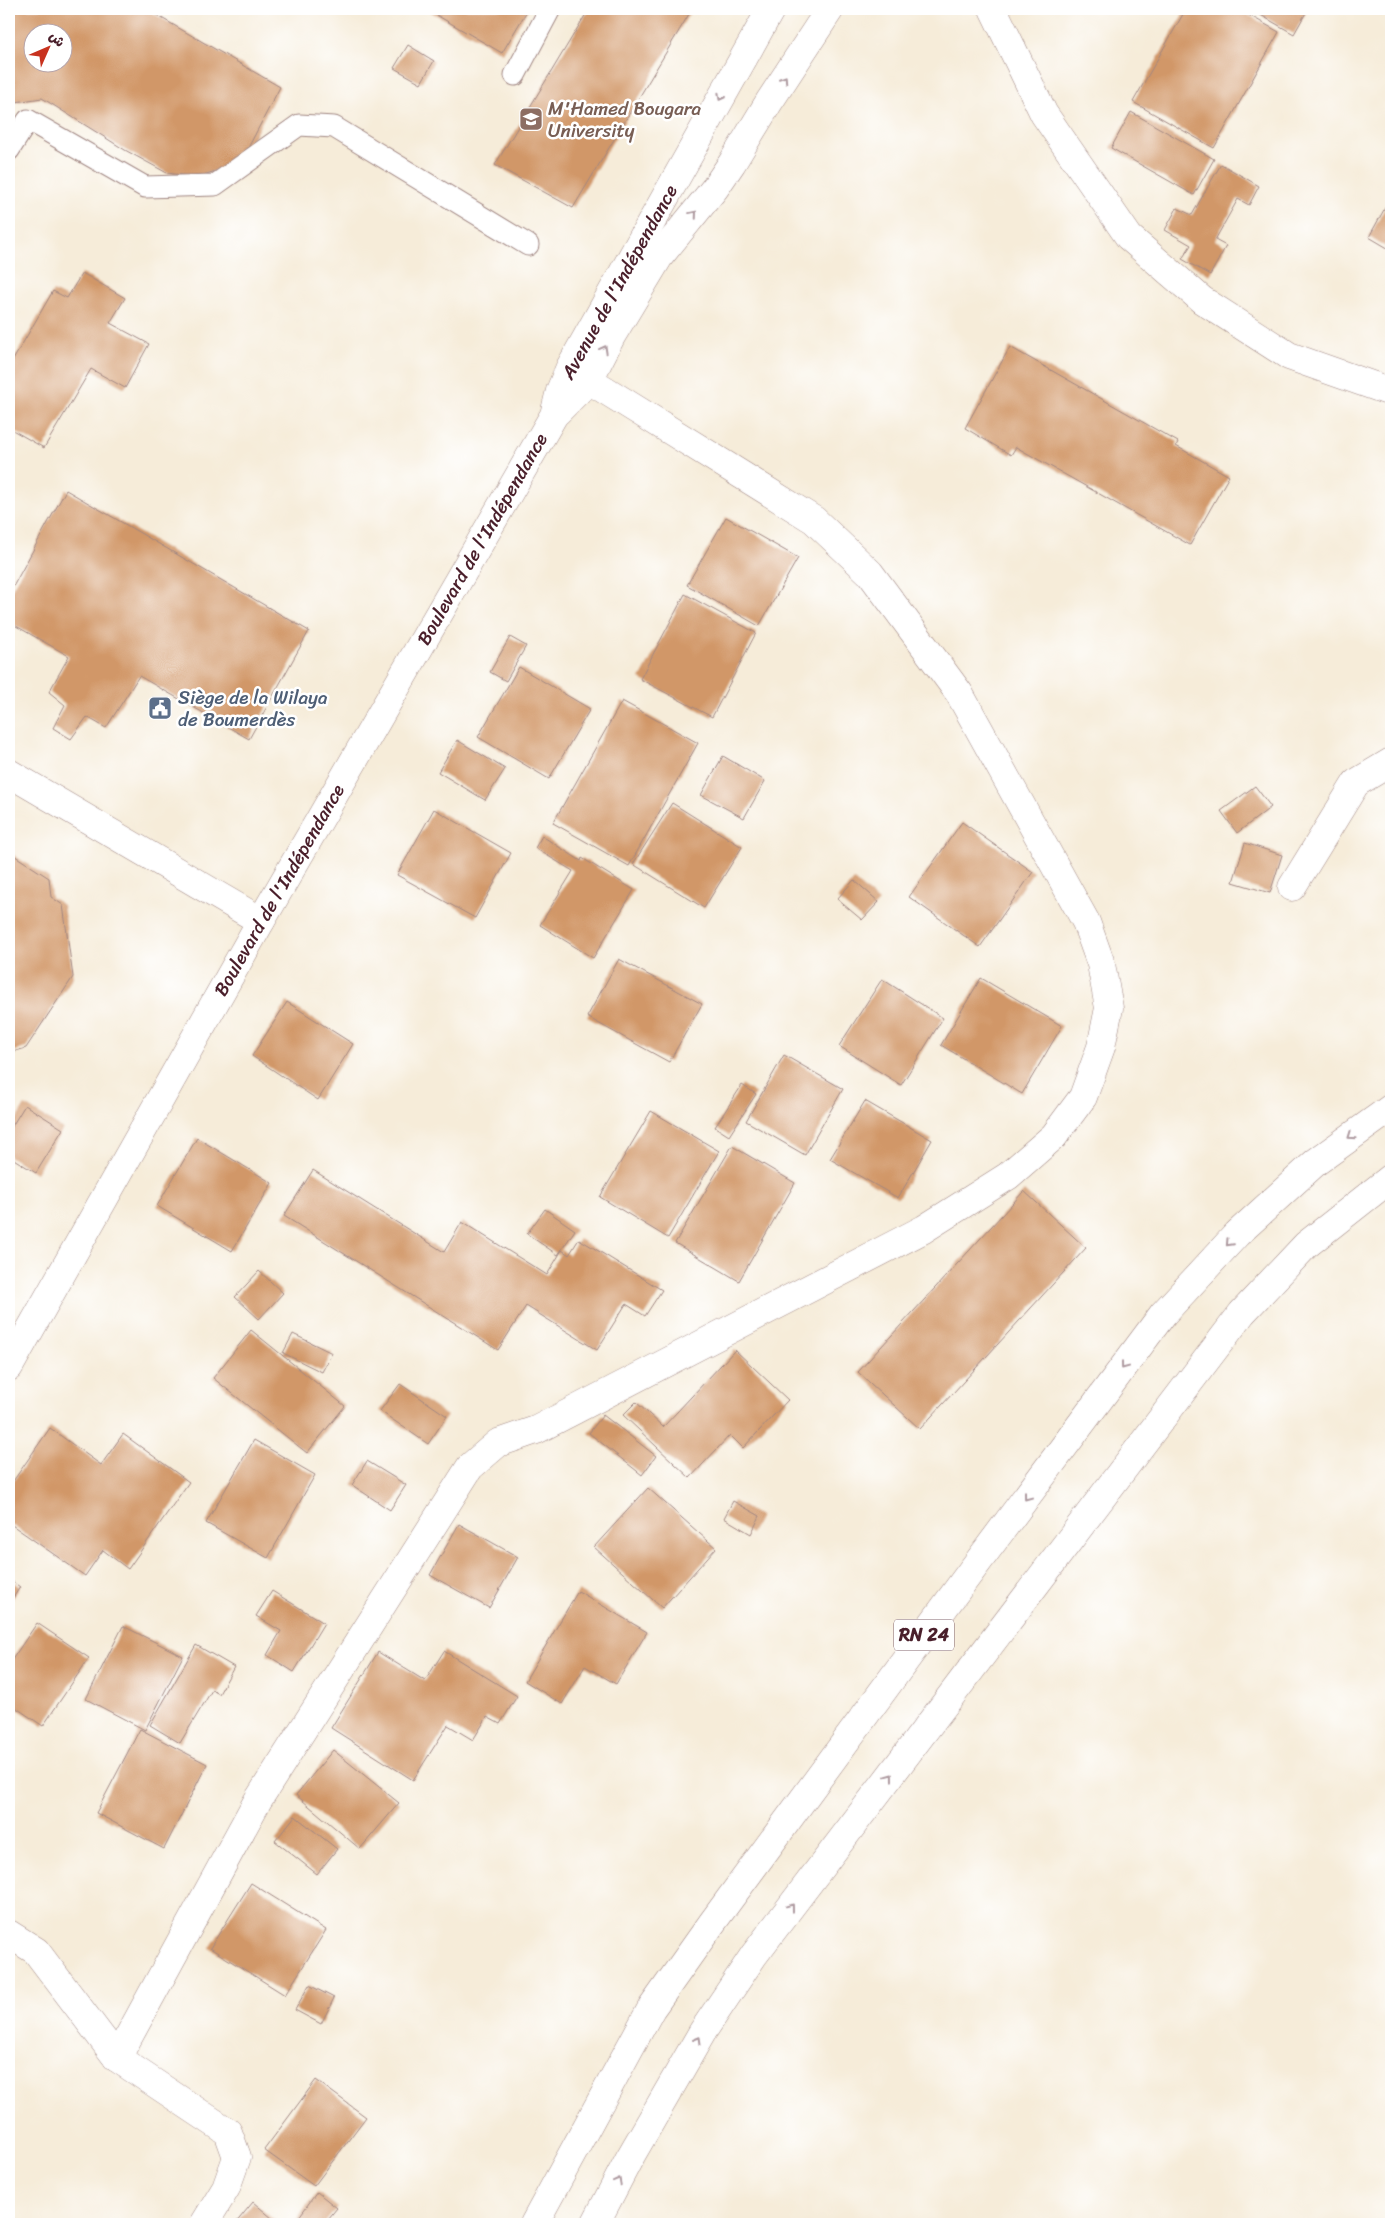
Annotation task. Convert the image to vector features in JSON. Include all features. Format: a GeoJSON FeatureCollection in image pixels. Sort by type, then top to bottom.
{"type":"FeatureCollection","features":[{"type":"Feature","properties":{"kind":"main road","name":"Avenue de l'Indépendance"},"geometry":{"type":"LineString","coordinates":[[554,415],[560,391],[570,366],[770,9]]}},
{"type":"Feature","properties":{"kind":"main road","name":"Avenue de l'Indépendance"},"geometry":{"type":"LineString","coordinates":[[554,415],[588,380],[659,257],[715,188],[830,9]]}},
{"type":"Feature","properties":{"kind":"main road"},"geometry":{"type":"LineString","coordinates":[[993,9],[1044,114],[1129,237],[1202,300],[1289,356],[1391,392]]}},
{"type":"Feature","properties":{"kind":"main road"},"geometry":{"type":"LineString","coordinates":[[117,2058],[258,1800],[470,1467],[498,1444],[536,1430],[924,1229],[1008,1176],[1054,1136],[1060,1128],[1082,1097],[1100,1047],[1109,1008],[1101,964],[1086,922],[959,693],[870,573],[814,520],[588,380]]}},
{"type":"Feature","properties":{"kind":"main road","name":"Boulevard de l'Indépendance"},"geometry":{"type":"LineString","coordinates":[[9,1367],[261,921],[554,415]]}},
{"type":"Feature","properties":{"kind":"main road"},"geometry":{"type":"LineString","coordinates":[[1292,888],[1356,783],[1391,762]]}},
{"type":"Feature","properties":{"kind":"main road"},"geometry":{"type":"LineString","coordinates":[[9,773],[261,921]]}},
{"type":"Feature","properties":{"kind":"main road","name":"RN 24"},"geometry":{"type":"LineString","coordinates":[[534,2224],[651,2009],[966,1578],[1163,1314],[1237,1234],[1316,1162],[1391,1108]]}},
{"type":"Feature","properties":{"kind":"main road","name":"RN 24"},"geometry":{"type":"LineString","coordinates":[[595,2224],[629,2159],[703,2031],[754,1955],[1242,1313],[1306,1244],[1391,1178]]}},
{"type":"Feature","properties":{"kind":"main road"},"geometry":{"type":"LineString","coordinates":[[9,1934],[36,1950],[117,2058],[195,2108],[228,2132],[237,2157],[226,2188],[204,2224]]}},
{"type":"Feature","properties":{"kind":"lane"},"geometry":{"type":"LineString","coordinates":[[515,75],[550,9]]}},
{"type":"Feature","properties":{"kind":"lane"},"geometry":{"type":"LineString","coordinates":[[9,150],[28,120],[146,187],[215,185],[299,125],[334,127],[528,245]]}},
{"type":"Feature","properties":{"kind":"building"},"geometry":{"type":"Polygon","coordinates":[[[9,9],[146,9],[280,87],[247,150],[225,168],[197,177],[167,173],[125,150],[42,98],[9,103],[9,9]]]}},
{"type":"Feature","properties":{"kind":"building"},"geometry":{"type":"Polygon","coordinates":[[[426,9],[528,9],[502,53],[426,9]]]}},
{"type":"Feature","properties":{"kind":"building"},"geometry":{"type":"Polygon","coordinates":[[[589,9],[692,9],[573,208],[495,165],[589,9]]]}},
{"type":"Feature","properties":{"kind":"building"},"geometry":{"type":"Polygon","coordinates":[[[1186,9],[1238,9],[1279,32],[1214,148],[1133,102],[1186,9]]]}},
{"type":"Feature","properties":{"kind":"building"},"geometry":{"type":"Polygon","coordinates":[[[1250,9],[1308,9],[1294,34],[1250,9]]]}},
{"type":"Feature","properties":{"kind":"building"},"geometry":{"type":"Polygon","coordinates":[[[408,45],[434,61],[421,83],[394,68],[408,45]]]}},
{"type":"Feature","properties":{"kind":"building"},"geometry":{"type":"Polygon","coordinates":[[[1131,112],[1214,159],[1194,195],[1111,148],[1131,112]]]}},
{"type":"Feature","properties":{"kind":"building"},"geometry":{"type":"Polygon","coordinates":[[[1221,164],[1259,186],[1249,205],[1238,199],[1215,240],[1226,246],[1210,275],[1182,259],[1191,245],[1165,230],[1177,208],[1192,215],[1221,164]]]}},
{"type":"Feature","properties":{"kind":"building"},"geometry":{"type":"Polygon","coordinates":[[[1391,197],[1391,250],[1369,237],[1391,197]]]}},
{"type":"Feature","properties":{"kind":"building"},"geometry":{"type":"Polygon","coordinates":[[[82,273],[125,298],[110,323],[149,344],[125,388],[91,369],[44,448],[9,428],[9,367],[53,291],[67,298],[82,273]]]}},
{"type":"Feature","properties":{"kind":"building"},"geometry":{"type":"Polygon","coordinates":[[[1010,347],[1178,442],[1176,446],[1229,476],[1190,545],[1016,447],[1011,455],[965,428],[1010,347]]]}},
{"type":"Feature","properties":{"kind":"building"},"geometry":{"type":"Polygon","coordinates":[[[66,490],[309,631],[249,739],[139,676],[106,728],[87,717],[71,739],[53,728],[65,705],[49,692],[69,656],[9,622],[9,594],[66,490]]]}},
{"type":"Feature","properties":{"kind":"building"},"geometry":{"type":"Polygon","coordinates":[[[726,517],[798,558],[759,626],[687,585],[726,517]]]}},
{"type":"Feature","properties":{"kind":"building"},"geometry":{"type":"Polygon","coordinates":[[[685,594],[756,633],[712,717],[640,679],[685,594]]]}},
{"type":"Feature","properties":{"kind":"building"},"geometry":{"type":"Polygon","coordinates":[[[510,637],[526,646],[506,681],[490,672],[510,637]]]}},
{"type":"Feature","properties":{"kind":"building"},"geometry":{"type":"Polygon","coordinates":[[[519,667],[590,709],[549,779],[478,737],[519,667]]]}},
{"type":"Feature","properties":{"kind":"building"},"geometry":{"type":"Polygon","coordinates":[[[622,701],[698,743],[629,866],[553,823],[622,701]]]}},
{"type":"Feature","properties":{"kind":"building"},"geometry":{"type":"Polygon","coordinates":[[[457,740],[505,769],[485,800],[438,772],[457,740]]]}},
{"type":"Feature","properties":{"kind":"building"},"geometry":{"type":"Polygon","coordinates":[[[723,756],[765,781],[744,818],[701,795],[723,756]]]}},
{"type":"Feature","properties":{"kind":"building"},"geometry":{"type":"Polygon","coordinates":[[[1255,786],[1271,807],[1237,833],[1221,811],[1255,786]]]}},
{"type":"Feature","properties":{"kind":"building"},"geometry":{"type":"Polygon","coordinates":[[[672,803],[742,847],[704,908],[633,864],[672,803]]]}},
{"type":"Feature","properties":{"kind":"building"},"geometry":{"type":"Polygon","coordinates":[[[434,809],[511,853],[475,918],[397,875],[434,809]]]}},
{"type":"Feature","properties":{"kind":"building"},"geometry":{"type":"Polygon","coordinates":[[[962,822],[1033,872],[980,947],[909,897],[962,822]]]}},
{"type":"Feature","properties":{"kind":"building"},"geometry":{"type":"Polygon","coordinates":[[[542,836],[581,861],[582,858],[634,890],[593,958],[540,925],[573,871],[535,848],[542,836]]]}},
{"type":"Feature","properties":{"kind":"building"},"geometry":{"type":"Polygon","coordinates":[[[1245,843],[1282,855],[1270,893],[1233,882],[1245,843]]]}},
{"type":"Feature","properties":{"kind":"building"},"geometry":{"type":"Polygon","coordinates":[[[9,852],[49,878],[51,897],[63,905],[73,977],[26,1048],[9,1053],[9,852]]]}},
{"type":"Feature","properties":{"kind":"building"},"geometry":{"type":"Polygon","coordinates":[[[854,880],[879,902],[862,920],[837,899],[854,880]]]}},
{"type":"Feature","properties":{"kind":"building"},"geometry":{"type":"Polygon","coordinates":[[[619,959],[702,1004],[669,1062],[587,1017],[619,959]]]}},
{"type":"Feature","properties":{"kind":"building"},"geometry":{"type":"Polygon","coordinates":[[[981,978],[1062,1026],[1022,1094],[941,1045],[981,978]]]}},
{"type":"Feature","properties":{"kind":"building"},"geometry":{"type":"Polygon","coordinates":[[[882,979],[943,1018],[901,1085],[839,1046],[882,979]]]}},
{"type":"Feature","properties":{"kind":"building"},"geometry":{"type":"Polygon","coordinates":[[[287,1002],[353,1044],[318,1100],[252,1056],[287,1002]]]}},
{"type":"Feature","properties":{"kind":"building"},"geometry":{"type":"Polygon","coordinates":[[[784,1055],[843,1089],[805,1155],[746,1121],[784,1055]]]}},
{"type":"Feature","properties":{"kind":"building"},"geometry":{"type":"Polygon","coordinates":[[[742,1085],[756,1094],[729,1136],[715,1127],[742,1085]]]}},
{"type":"Feature","properties":{"kind":"building"},"geometry":{"type":"Polygon","coordinates":[[[865,1101],[932,1140],[898,1198],[830,1159],[865,1101]]]}},
{"type":"Feature","properties":{"kind":"building"},"geometry":{"type":"Polygon","coordinates":[[[25,1105],[63,1129],[36,1173],[9,1156],[9,1131],[25,1105]]]}},
{"type":"Feature","properties":{"kind":"building"},"geometry":{"type":"Polygon","coordinates":[[[651,1111],[719,1151],[668,1238],[600,1197],[651,1111]]]}},
{"type":"Feature","properties":{"kind":"building"},"geometry":{"type":"Polygon","coordinates":[[[197,1138],[272,1183],[232,1251],[157,1206],[197,1138]]]}},
{"type":"Feature","properties":{"kind":"building"},"geometry":{"type":"Polygon","coordinates":[[[732,1146],[795,1183],[739,1281],[675,1243],[732,1146]]]}},
{"type":"Feature","properties":{"kind":"building"},"geometry":{"type":"Polygon","coordinates":[[[313,1170],[444,1252],[462,1222],[547,1275],[562,1250],[569,1255],[579,1239],[662,1290],[645,1316],[626,1304],[597,1350],[526,1306],[498,1350],[284,1216],[313,1170]]]}},
{"type":"Feature","properties":{"kind":"building"},"geometry":{"type":"Polygon","coordinates":[[[1024,1191],[1086,1248],[920,1429],[858,1372],[1024,1191]]]}},
{"type":"Feature","properties":{"kind":"building"},"geometry":{"type":"Polygon","coordinates":[[[545,1209],[575,1230],[558,1255],[527,1234],[545,1209]]]}},
{"type":"Feature","properties":{"kind":"building"},"geometry":{"type":"Polygon","coordinates":[[[259,1271],[283,1293],[259,1319],[235,1297],[259,1271]]]}},
{"type":"Feature","properties":{"kind":"building"},"geometry":{"type":"Polygon","coordinates":[[[251,1330],[345,1406],[307,1453],[213,1378],[251,1330]]]}},
{"type":"Feature","properties":{"kind":"building"},"geometry":{"type":"Polygon","coordinates":[[[293,1334],[332,1353],[322,1372],[283,1353],[293,1334]]]}},
{"type":"Feature","properties":{"kind":"building"},"geometry":{"type":"Polygon","coordinates":[[[735,1350],[788,1400],[743,1448],[730,1435],[690,1478],[623,1415],[636,1402],[663,1427],[735,1350]]]}},
{"type":"Feature","properties":{"kind":"building"},"geometry":{"type":"Polygon","coordinates":[[[400,1384],[447,1416],[428,1444],[380,1411],[400,1384]]]}},
{"type":"Feature","properties":{"kind":"building"},"geometry":{"type":"Polygon","coordinates":[[[603,1415],[656,1456],[642,1475],[589,1433],[603,1415]]]}},
{"type":"Feature","properties":{"kind":"building"},"geometry":{"type":"Polygon","coordinates":[[[50,1428],[101,1465],[123,1434],[189,1482],[128,1569],[103,1550],[85,1576],[9,1523],[9,1487],[50,1428]]]}},
{"type":"Feature","properties":{"kind":"building"},"geometry":{"type":"Polygon","coordinates":[[[254,1440],[315,1475],[268,1558],[206,1523],[254,1440]]]}},
{"type":"Feature","properties":{"kind":"building"},"geometry":{"type":"Polygon","coordinates":[[[367,1461],[406,1485],[390,1510],[352,1485],[367,1461]]]}},
{"type":"Feature","properties":{"kind":"building"},"geometry":{"type":"Polygon","coordinates":[[[648,1488],[716,1548],[662,1608],[594,1547],[648,1488]]]}},
{"type":"Feature","properties":{"kind":"building"},"geometry":{"type":"Polygon","coordinates":[[[733,1501],[760,1516],[751,1534],[724,1518],[733,1501]]]}},
{"type":"Feature","properties":{"kind":"building"},"geometry":{"type":"Polygon","coordinates":[[[459,1524],[518,1557],[489,1608],[430,1575],[459,1524]]]}},
{"type":"Feature","properties":{"kind":"building"},"geometry":{"type":"Polygon","coordinates":[[[9,1579],[20,1587],[9,1604],[9,1579]]]}},
{"type":"Feature","properties":{"kind":"building"},"geometry":{"type":"Polygon","coordinates":[[[272,1591],[324,1623],[294,1672],[267,1655],[281,1631],[256,1616],[272,1591]]]}},
{"type":"Feature","properties":{"kind":"building"},"geometry":{"type":"Polygon","coordinates":[[[578,1591],[647,1632],[616,1684],[585,1666],[562,1704],[525,1681],[578,1591]]]}},
{"type":"Feature","properties":{"kind":"building"},"geometry":{"type":"Polygon","coordinates":[[[37,1623],[89,1658],[43,1726],[9,1703],[9,1664],[37,1623]]]}},
{"type":"Feature","properties":{"kind":"building"},"geometry":{"type":"Polygon","coordinates":[[[123,1626],[183,1656],[145,1730],[86,1699],[123,1626]]]}},
{"type":"Feature","properties":{"kind":"building"},"geometry":{"type":"Polygon","coordinates":[[[196,1645],[234,1667],[219,1694],[212,1690],[180,1743],[150,1725],[196,1645]]]}},
{"type":"Feature","properties":{"kind":"building"},"geometry":{"type":"Polygon","coordinates":[[[444,1651],[517,1696],[500,1724],[487,1717],[473,1740],[448,1725],[413,1780],[331,1728],[378,1652],[425,1681],[444,1651]]]}},
{"type":"Feature","properties":{"kind":"building"},"geometry":{"type":"Polygon","coordinates":[[[140,1729],[207,1764],[164,1849],[96,1813],[140,1729]]]}},
{"type":"Feature","properties":{"kind":"building"},"geometry":{"type":"Polygon","coordinates":[[[333,1750],[399,1803],[360,1849],[296,1795],[333,1750]]]}},
{"type":"Feature","properties":{"kind":"building"},"geometry":{"type":"Polygon","coordinates":[[[295,1816],[337,1849],[317,1874],[275,1841],[295,1816]]]}},
{"type":"Feature","properties":{"kind":"building"},"geometry":{"type":"Polygon","coordinates":[[[251,1883],[326,1930],[285,1995],[210,1948],[251,1883]]]}},
{"type":"Feature","properties":{"kind":"building"},"geometry":{"type":"Polygon","coordinates":[[[309,1985],[334,1998],[321,2024],[295,2010],[309,1985]]]}},
{"type":"Feature","properties":{"kind":"building"},"geometry":{"type":"Polygon","coordinates":[[[316,2080],[366,2117],[314,2186],[264,2150],[316,2080]]]}},
{"type":"Feature","properties":{"kind":"building"},"geometry":{"type":"Polygon","coordinates":[[[317,2192],[337,2208],[324,2224],[300,2224],[296,2221],[317,2192]]]}},
{"type":"Feature","properties":{"kind":"building"},"geometry":{"type":"Polygon","coordinates":[[[253,2202],[279,2224],[235,2224],[253,2202]]]}},
{"type":"Feature","properties":{"kind":"place","name":"M'Hamed Bougara University"},"geometry":{"type":"Point","coordinates":[531,119]}},
{"type":"Feature","properties":{"kind":"place","name":"Siège de la Wilaya de Boumerdès"},"geometry":{"type":"Point","coordinates":[160,708]}}]}
